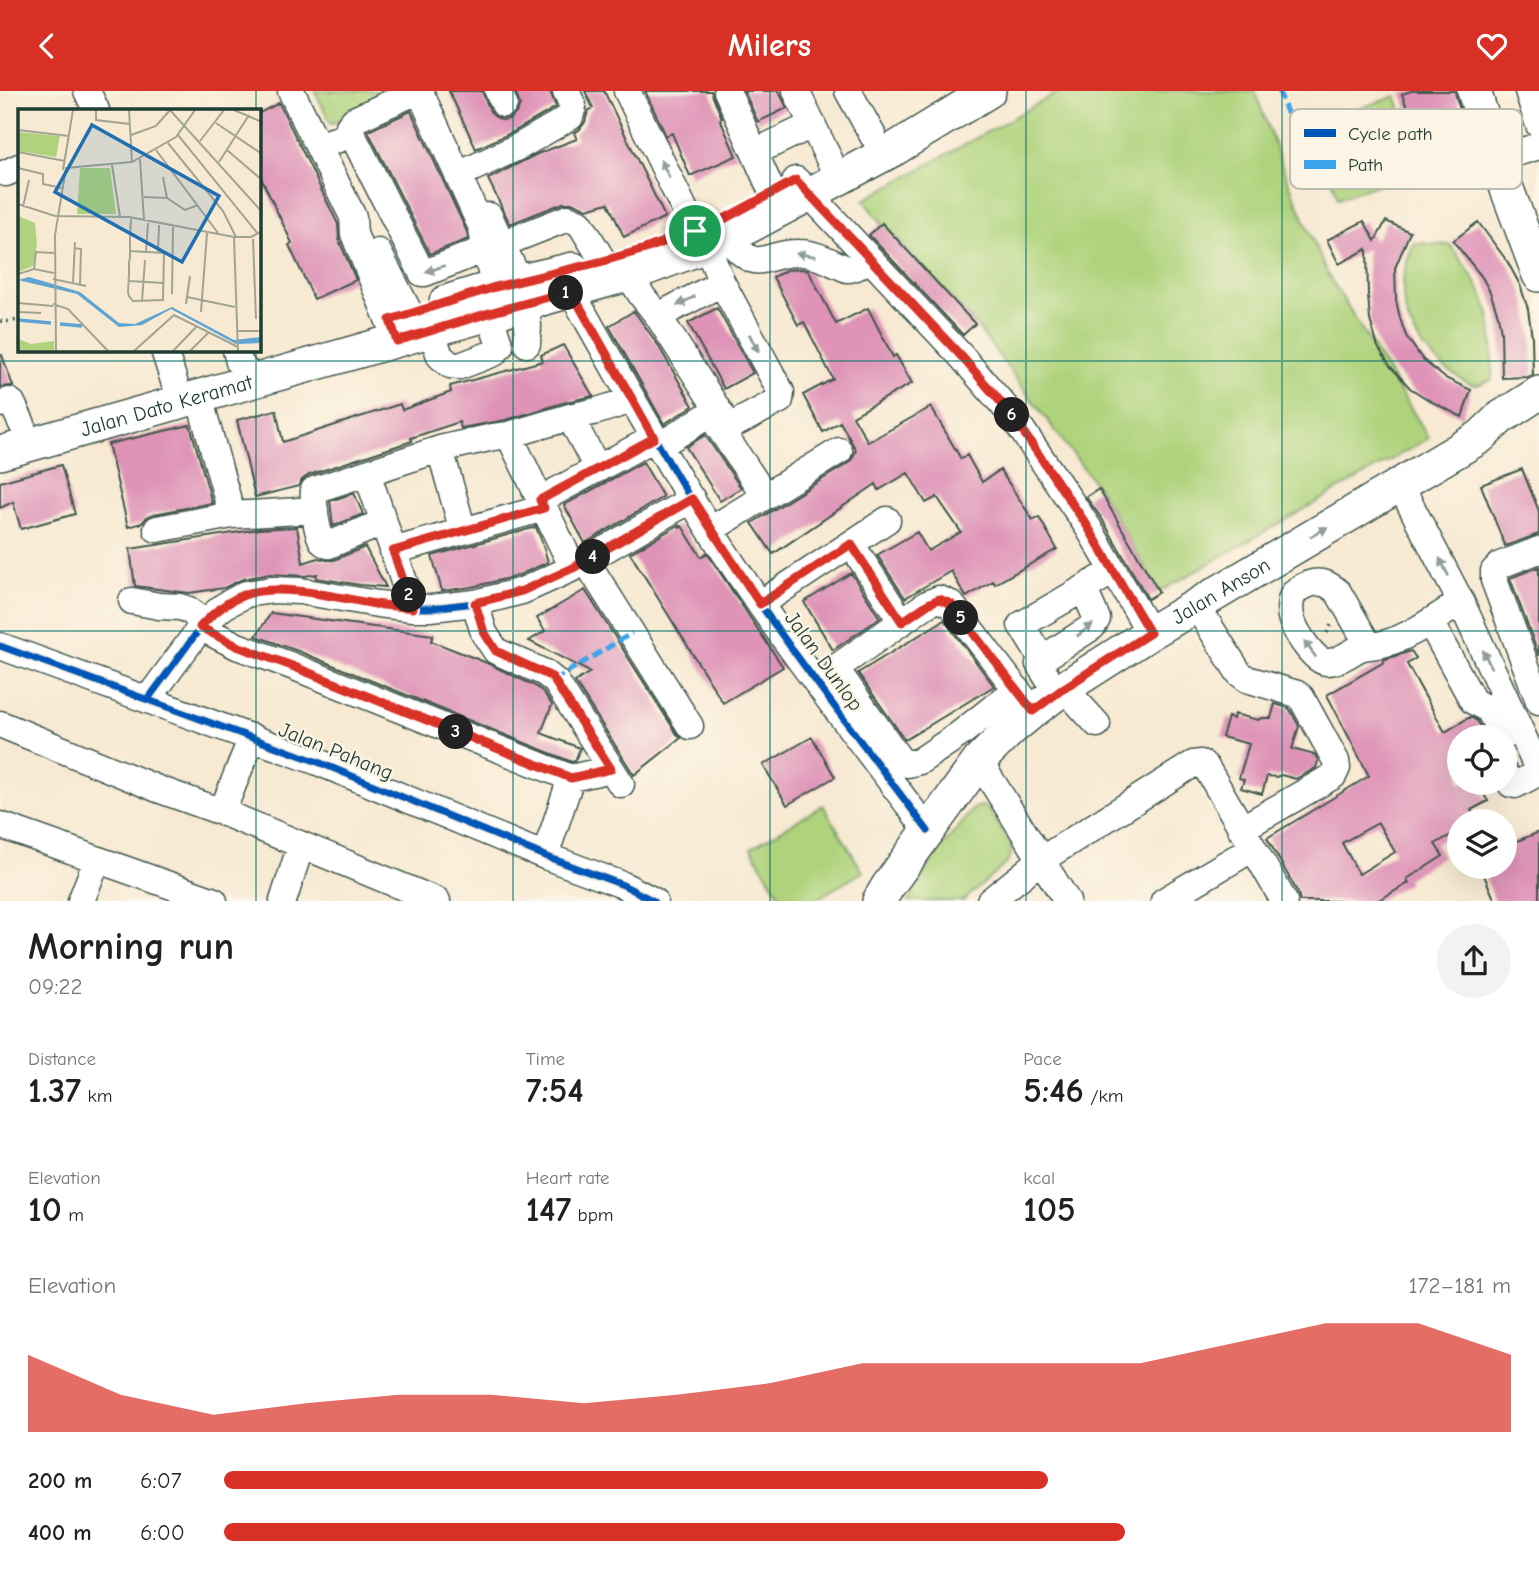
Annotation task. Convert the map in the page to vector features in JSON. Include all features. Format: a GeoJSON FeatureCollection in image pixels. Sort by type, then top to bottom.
{"type":"FeatureCollection","features":[{"type":"Feature","properties":{"kind":"main road","name":"Jalan Dato Keramat"},"geometry":{"type":"LineString","coordinates":[[7,420],[179,376],[407,326],[507,296],[616,268],[710,238],[792,190],[830,161],[947,91]]}},
{"type":"Feature","properties":{"kind":"main road","name":"Jalan Dato Keramat"},"geometry":{"type":"LineString","coordinates":[[792,190],[896,148],[989,91]]}},
{"type":"Feature","properties":{"kind":"main road"},"geometry":{"type":"LineString","coordinates":[[1474,91],[1484,109]]}},
{"type":"Feature","properties":{"kind":"main road"},"geometry":{"type":"LineString","coordinates":[[1493,91],[1498,109]]}},
{"type":"Feature","properties":{"kind":"main road"},"geometry":{"type":"LineString","coordinates":[[1522,181],[1539,224]]}},
{"type":"Feature","properties":{"kind":"main road"},"geometry":{"type":"LineString","coordinates":[[1520,189],[1539,275]]}},
{"type":"Feature","properties":{"kind":"main road","name":"Jalan Dato Keramat"},"geometry":{"type":"LineString","coordinates":[[507,296],[571,291],[616,268]]}},
{"type":"Feature","properties":{"kind":"main road","name":"Jalan Dato Keramat"},"geometry":{"type":"LineString","coordinates":[[0,453],[76,430],[179,376]]}},
{"type":"Feature","properties":{"kind":"main road"},"geometry":{"type":"LineString","coordinates":[[1480,437],[1500,418],[1539,393]]}},
{"type":"Feature","properties":{"kind":"main road"},"geometry":{"type":"LineString","coordinates":[[1480,437],[1508,433],[1539,418]]}},
{"type":"Feature","properties":{"kind":"main road","name":"Jalan Anson"},"geometry":{"type":"LineString","coordinates":[[879,901],[979,761],[1043,696],[1480,437]]}},
{"type":"Feature","properties":{"kind":"street"},"geometry":{"type":"LineString","coordinates":[[88,91],[96,109]]}},
{"type":"Feature","properties":{"kind":"street"},"geometry":{"type":"LineString","coordinates":[[291,91],[353,217],[354,234],[407,326]]}},
{"type":"Feature","properties":{"kind":"street"},"geometry":{"type":"LineString","coordinates":[[433,91],[469,170],[507,296],[528,326],[527,344]]}},
{"type":"Feature","properties":{"kind":"street"},"geometry":{"type":"LineString","coordinates":[[469,170],[520,146],[570,117],[573,106],[566,91]]}},
{"type":"Feature","properties":{"kind":"street"},"geometry":{"type":"LineString","coordinates":[[627,91],[710,238],[722,283],[781,392],[780,400],[729,427],[714,412]]}},
{"type":"Feature","properties":{"kind":"street"},"geometry":{"type":"LineString","coordinates":[[727,91],[755,152],[792,190],[867,257],[962,357],[1011,414],[1088,527],[1150,633]]}},
{"type":"Feature","properties":{"kind":"street"},"geometry":{"type":"LineString","coordinates":[[796,91],[830,161]]}},
{"type":"Feature","properties":{"kind":"street"},"geometry":{"type":"LineString","coordinates":[[1528,91],[1539,125]]}},
{"type":"Feature","properties":{"kind":"street"},"geometry":{"type":"LineString","coordinates":[[494,246],[482,227],[421,94],[413,93],[354,120],[349,126],[352,134],[422,273],[494,246],[568,218],[580,223],[658,316],[765,496]]}},
{"type":"Feature","properties":{"kind":"street"},"geometry":{"type":"LineString","coordinates":[[859,95],[873,136]]}},
{"type":"Feature","properties":{"kind":"street"},"geometry":{"type":"LineString","coordinates":[[755,152],[812,125]]}},
{"type":"Feature","properties":{"kind":"street"},"geometry":{"type":"LineString","coordinates":[[319,146],[352,134]]}},
{"type":"Feature","properties":{"kind":"street"},"geometry":{"type":"LineString","coordinates":[[710,238],[758,261],[797,253],[810,254],[853,269],[867,257]]}},
{"type":"Feature","properties":{"kind":"street"},"geometry":{"type":"LineString","coordinates":[[658,316],[722,283]]}},
{"type":"Feature","properties":{"kind":"street","name":"Jalan Dunlop"},"geometry":{"type":"LineString","coordinates":[[571,291],[656,442],[710,530],[760,604],[928,831]]}},
{"type":"Feature","properties":{"kind":"street"},"geometry":{"type":"LineString","coordinates":[[179,376],[232,515]]}},
{"type":"Feature","properties":{"kind":"street"},"geometry":{"type":"LineString","coordinates":[[384,522],[329,545],[325,544],[316,521],[314,490],[440,449],[509,435],[632,400]]}},
{"type":"Feature","properties":{"kind":"street"},"geometry":{"type":"LineString","coordinates":[[393,551],[542,504],[598,468],[714,412]]}},
{"type":"Feature","properties":{"kind":"street"},"geometry":{"type":"LineString","coordinates":[[570,417],[598,468]]}},
{"type":"Feature","properties":{"kind":"street"},"geometry":{"type":"LineString","coordinates":[[509,435],[542,504],[580,565],[690,726]]}},
{"type":"Feature","properties":{"kind":"street"},"geometry":{"type":"LineString","coordinates":[[440,449],[463,531]]}},
{"type":"Feature","properties":{"kind":"street"},"geometry":{"type":"LineString","coordinates":[[710,530],[839,451]]}},
{"type":"Feature","properties":{"kind":"street"},"geometry":{"type":"LineString","coordinates":[[368,473],[413,608]]}},
{"type":"Feature","properties":{"kind":"street"},"geometry":{"type":"LineString","coordinates":[[1400,485],[1461,602],[1492,700],[1489,710],[1501,725]]}},
{"type":"Feature","properties":{"kind":"street"},"geometry":{"type":"LineString","coordinates":[[148,699],[202,625],[224,606],[246,594],[272,590],[300,591],[413,608],[475,603],[522,591],[580,565],[692,499]]}},
{"type":"Feature","properties":{"kind":"street"},"geometry":{"type":"LineString","coordinates":[[157,529],[232,515],[315,510]]}},
{"type":"Feature","properties":{"kind":"street"},"geometry":{"type":"LineString","coordinates":[[760,604],[887,520]]}},
{"type":"Feature","properties":{"kind":"street"},"geometry":{"type":"LineString","coordinates":[[851,544],[902,622]]}},
{"type":"Feature","properties":{"kind":"street"},"geometry":{"type":"LineString","coordinates":[[1539,550],[1500,565],[1494,571],[1494,580],[1539,701]]}},
{"type":"Feature","properties":{"kind":"street"},"geometry":{"type":"LineString","coordinates":[[1283,554],[1303,587]]}},
{"type":"Feature","properties":{"kind":"street"},"geometry":{"type":"LineString","coordinates":[[1042,659],[1021,625],[1113,571]]}},
{"type":"Feature","properties":{"kind":"street"},"geometry":{"type":"LineString","coordinates":[[1369,646],[1338,592],[1331,586],[1314,582],[1295,592],[1290,611],[1292,622],[1319,661],[1328,663],[1359,649],[1392,641],[1430,622],[1461,602]]}},
{"type":"Feature","properties":{"kind":"street"},"geometry":{"type":"LineString","coordinates":[[1043,696],[1039,664],[1042,659],[1092,628],[1097,619],[1085,592],[1088,586]]}},
{"type":"Feature","properties":{"kind":"street"},"geometry":{"type":"LineString","coordinates":[[1043,696],[960,734],[920,761],[908,764],[900,760],[838,672],[840,665],[939,599],[951,604],[1043,696],[1097,724]]}},
{"type":"Feature","properties":{"kind":"street"},"geometry":{"type":"LineString","coordinates":[[132,601],[188,610],[202,625],[237,646],[571,778],[616,776],[552,677],[496,651],[484,632],[475,603]]}},
{"type":"Feature","properties":{"kind":"street"},"geometry":{"type":"LineString","coordinates":[[1164,901],[1333,776],[1337,768],[1336,761],[1301,697],[1247,679],[1239,673],[1196,605]]}},
{"type":"Feature","properties":{"kind":"street"},"geometry":{"type":"LineString","coordinates":[[1430,622],[1473,701],[1492,700]]}},
{"type":"Feature","properties":{"kind":"street","name":"Jalan Pahang"},"geometry":{"type":"LineString","coordinates":[[0,646],[318,762],[545,856],[623,885],[654,901]]}},
{"type":"Feature","properties":{"kind":"street"},"geometry":{"type":"LineString","coordinates":[[0,724],[437,901]]}},
{"type":"Feature","properties":{"kind":"street"},"geometry":{"type":"LineString","coordinates":[[222,812],[252,737]]}},
{"type":"Feature","properties":{"kind":"street"},"geometry":{"type":"LineString","coordinates":[[1517,745],[1537,767],[1537,772],[1517,784]]}},
{"type":"Feature","properties":{"kind":"street"},"geometry":{"type":"LineString","coordinates":[[979,761],[1067,901]]}},
{"type":"Feature","properties":{"kind":"street"},"geometry":{"type":"LineString","coordinates":[[990,901],[1041,860],[1193,764],[1201,764],[1206,767],[1284,901]]}},
{"type":"Feature","properties":{"kind":"street"},"geometry":{"type":"LineString","coordinates":[[545,856],[571,778]]}},
{"type":"Feature","properties":{"kind":"street"},"geometry":{"type":"LineString","coordinates":[[0,825],[214,901]]}},
{"type":"Feature","properties":{"kind":"street"},"geometry":{"type":"LineString","coordinates":[[282,901],[301,845]]}},
{"type":"Feature","properties":{"kind":"street"},"geometry":{"type":"LineString","coordinates":[[81,901],[97,860]]}},
{"type":"Feature","properties":{"kind":"path"},"geometry":{"type":"LineString","coordinates":[[0,321],[18,320]]}},
{"type":"Feature","properties":{"kind":"path"},"geometry":{"type":"LineString","coordinates":[[1333,618],[1327,633],[1342,658]]}},
{"type":"Feature","properties":{"kind":"green space"},"geometry":{"type":"Polygon","coordinates":[[[315,91],[400,91],[331,124],[315,91]]]}},
{"type":"Feature","properties":{"kind":"green space"},"geometry":{"type":"Polygon","coordinates":[[[1061,91],[1255,91],[1290,189],[1327,273],[1429,438],[1159,592],[1099,489],[975,324],[864,200],[1061,91]]]}},
{"type":"Feature","properties":{"kind":"green space"},"geometry":{"type":"Polygon","coordinates":[[[1396,96],[1400,109],[1357,109],[1396,96]]]}},
{"type":"Feature","properties":{"kind":"green space"},"geometry":{"type":"Polygon","coordinates":[[[1335,189],[1365,189],[1338,198],[1335,189]]]}},
{"type":"Feature","properties":{"kind":"green space"},"geometry":{"type":"Polygon","coordinates":[[[1414,243],[1450,245],[1476,282],[1487,307],[1491,325],[1492,379],[1477,385],[1467,383],[1435,360],[1417,338],[1403,299],[1404,273],[1414,243]]]}},
{"type":"Feature","properties":{"kind":"green space"},"geometry":{"type":"Polygon","coordinates":[[[823,805],[863,872],[813,901],[783,901],[751,848],[823,805]]]}},
{"type":"Feature","properties":{"kind":"green space"},"geometry":{"type":"Polygon","coordinates":[[[974,808],[987,808],[1012,846],[1007,863],[963,901],[908,901],[932,859],[974,808]]]}},
{"type":"Feature","properties":{"kind":"building"},"geometry":{"type":"Polygon","coordinates":[[[449,91],[482,91],[490,111],[502,120],[510,119],[517,112],[520,105],[515,91],[550,91],[556,107],[513,132],[476,149],[449,91]]]}},
{"type":"Feature","properties":{"kind":"building"},"geometry":{"type":"Polygon","coordinates":[[[585,91],[604,91],[665,217],[624,237],[608,203],[587,209],[574,203],[563,203],[510,224],[488,179],[537,154],[577,139],[574,133],[585,122],[588,111],[593,108],[585,91]]]}},
{"type":"Feature","properties":{"kind":"building"},"geometry":{"type":"Polygon","coordinates":[[[645,91],[711,91],[736,156],[690,176],[672,133],[666,136],[645,91]]]}},
{"type":"Feature","properties":{"kind":"building"},"geometry":{"type":"Polygon","coordinates":[[[744,91],[779,91],[787,108],[758,122],[744,91]]]}},
{"type":"Feature","properties":{"kind":"building"},"geometry":{"type":"Polygon","coordinates":[[[1411,91],[1455,91],[1460,109],[1407,109],[1402,94],[1411,91]]]}},
{"type":"Feature","properties":{"kind":"building"},"geometry":{"type":"Polygon","coordinates":[[[279,103],[338,224],[339,240],[356,280],[314,299],[289,245],[292,243],[261,178],[261,112],[279,103]]]}},
{"type":"Feature","properties":{"kind":"building"},"geometry":{"type":"Polygon","coordinates":[[[411,111],[468,239],[430,254],[368,131],[411,111]]]}},
{"type":"Feature","properties":{"kind":"building"},"geometry":{"type":"Polygon","coordinates":[[[1364,221],[1375,241],[1386,221],[1410,232],[1395,268],[1396,300],[1400,318],[1406,336],[1423,360],[1445,378],[1471,390],[1462,417],[1410,388],[1390,366],[1378,347],[1370,320],[1367,249],[1339,264],[1327,240],[1364,221]]]}},
{"type":"Feature","properties":{"kind":"building"},"geometry":{"type":"Polygon","coordinates":[[[1478,222],[1507,261],[1520,285],[1528,309],[1533,375],[1528,377],[1502,378],[1501,332],[1490,292],[1482,277],[1453,241],[1478,222]]]}},
{"type":"Feature","properties":{"kind":"building"},"geometry":{"type":"Polygon","coordinates":[[[882,223],[975,324],[963,335],[869,235],[882,223]]]}},
{"type":"Feature","properties":{"kind":"building"},"geometry":{"type":"Polygon","coordinates":[[[787,270],[808,270],[836,324],[868,308],[893,357],[896,355],[912,383],[853,416],[868,442],[931,407],[961,459],[967,455],[982,482],[1000,470],[1033,520],[1039,517],[1057,549],[966,597],[951,571],[905,598],[877,555],[917,532],[928,551],[961,532],[937,497],[926,503],[908,473],[879,490],[876,484],[773,554],[752,523],[847,464],[856,450],[840,422],[823,432],[803,395],[833,379],[804,322],[798,325],[773,277],[787,270]]]}},
{"type":"Feature","properties":{"kind":"building"},"geometry":{"type":"Polygon","coordinates":[[[717,308],[753,373],[724,389],[688,323],[717,308]]]}},
{"type":"Feature","properties":{"kind":"building"},"geometry":{"type":"Polygon","coordinates":[[[634,311],[658,345],[693,406],[664,424],[609,326],[634,311]]]}},
{"type":"Feature","properties":{"kind":"building"},"geometry":{"type":"Polygon","coordinates":[[[563,345],[593,396],[506,420],[461,428],[459,422],[411,438],[412,441],[309,475],[299,486],[255,497],[237,420],[276,410],[283,442],[400,404],[402,410],[451,392],[450,386],[543,361],[541,355],[563,345]]]}},
{"type":"Feature","properties":{"kind":"building"},"geometry":{"type":"Polygon","coordinates":[[[2,355],[13,386],[0,387],[2,355]]]}},
{"type":"Feature","properties":{"kind":"building"},"geometry":{"type":"Polygon","coordinates":[[[190,425],[212,503],[154,514],[142,523],[128,527],[108,444],[190,425]]]}},
{"type":"Feature","properties":{"kind":"building"},"geometry":{"type":"Polygon","coordinates":[[[705,435],[741,488],[720,501],[686,447],[705,435]]]}},
{"type":"Feature","properties":{"kind":"building"},"geometry":{"type":"Polygon","coordinates":[[[643,462],[663,497],[585,543],[564,505],[643,462]]]}},
{"type":"Feature","properties":{"kind":"building"},"geometry":{"type":"Polygon","coordinates":[[[61,465],[75,514],[21,529],[13,502],[0,508],[0,482],[61,465]]]}},
{"type":"Feature","properties":{"kind":"building"},"geometry":{"type":"Polygon","coordinates":[[[1522,469],[1539,511],[1539,534],[1505,546],[1481,485],[1522,469]]]}},
{"type":"Feature","properties":{"kind":"building"},"geometry":{"type":"Polygon","coordinates":[[[1099,489],[1159,592],[1148,599],[1102,519],[1086,497],[1099,489]]]}},
{"type":"Feature","properties":{"kind":"building"},"geometry":{"type":"Polygon","coordinates":[[[354,493],[363,514],[333,526],[330,501],[354,493]]]}},
{"type":"Feature","properties":{"kind":"building"},"geometry":{"type":"Polygon","coordinates":[[[679,525],[701,557],[707,553],[783,667],[723,703],[630,553],[679,525]]]}},
{"type":"Feature","properties":{"kind":"building"},"geometry":{"type":"Polygon","coordinates":[[[297,527],[303,563],[318,558],[334,560],[365,547],[386,587],[316,578],[317,574],[270,574],[243,579],[224,588],[189,593],[135,586],[130,549],[259,529],[297,527]]]}},
{"type":"Feature","properties":{"kind":"building"},"geometry":{"type":"Polygon","coordinates":[[[536,527],[548,562],[517,576],[442,591],[432,556],[536,527]]]}},
{"type":"Feature","properties":{"kind":"building"},"geometry":{"type":"Polygon","coordinates":[[[1539,567],[1539,656],[1510,578],[1539,567]]]}},
{"type":"Feature","properties":{"kind":"building"},"geometry":{"type":"Polygon","coordinates":[[[851,573],[880,618],[833,650],[804,602],[851,573]]]}},
{"type":"Feature","properties":{"kind":"building"},"geometry":{"type":"Polygon","coordinates":[[[585,590],[681,738],[634,775],[575,682],[590,672],[529,641],[545,631],[537,618],[585,590]]]}},
{"type":"Feature","properties":{"kind":"building"},"geometry":{"type":"Polygon","coordinates":[[[271,613],[433,635],[431,641],[487,663],[544,693],[552,705],[541,733],[580,748],[575,761],[256,636],[271,613]]]}},
{"type":"Feature","properties":{"kind":"building"},"geometry":{"type":"Polygon","coordinates":[[[944,620],[994,686],[905,740],[858,673],[944,620]]]}},
{"type":"Feature","properties":{"kind":"building"},"geometry":{"type":"Polygon","coordinates":[[[1411,651],[1416,658],[1407,664],[1445,732],[1447,731],[1447,795],[1484,795],[1488,801],[1473,809],[1447,809],[1447,837],[1435,844],[1443,856],[1407,879],[1409,883],[1377,901],[1300,901],[1267,838],[1369,776],[1327,695],[1384,662],[1383,660],[1411,651]],[[1378,823],[1342,843],[1359,874],[1395,852],[1378,823]]]}},
{"type":"Feature","properties":{"kind":"building"},"geometry":{"type":"Polygon","coordinates":[[[1275,704],[1289,708],[1299,726],[1292,749],[1315,755],[1318,761],[1316,768],[1296,779],[1281,775],[1267,776],[1262,794],[1241,788],[1244,780],[1239,778],[1249,744],[1222,737],[1228,717],[1233,719],[1234,714],[1258,720],[1271,718],[1275,704]]]}},
{"type":"Feature","properties":{"kind":"building"},"geometry":{"type":"Polygon","coordinates":[[[1470,717],[1479,725],[1457,725],[1470,717]]]}},
{"type":"Feature","properties":{"kind":"building"},"geometry":{"type":"Polygon","coordinates":[[[812,737],[835,777],[787,805],[763,765],[812,737]]]}},
{"type":"Feature","properties":{"kind":"building"},"geometry":{"type":"Polygon","coordinates":[[[1539,832],[1539,901],[1495,901],[1486,879],[1517,879],[1517,841],[1539,832]]]}},
{"type":"Feature","properties":{"kind":"marked path"},"geometry":{"type":"LineString","coordinates":[[1279,91],[1290,120]]}},
{"type":"Feature","properties":{"kind":"marked path"},"geometry":{"type":"LineString","coordinates":[[554,680],[632,633]]}},
{"type":"Feature","properties":{"kind":"cycle path"},"geometry":{"type":"LineString","coordinates":[[571,291],[710,530],[816,682],[928,831]]}},
{"type":"Feature","properties":{"kind":"cycle path"},"geometry":{"type":"LineString","coordinates":[[148,699],[204,623],[224,606],[246,594],[272,590],[300,591],[413,608],[475,603],[522,591],[573,568],[692,499]]}},
{"type":"Feature","properties":{"kind":"cycle path"},"geometry":{"type":"LineString","coordinates":[[0,646],[318,762],[545,856],[623,885],[654,901]]}},
{"type":"Feature","properties":{"kind":"route"},"geometry":{"type":"LineString","coordinates":[[796,180],[962,357],[1011,414],[1088,527],[1150,633],[1033,711],[951,604],[939,599],[902,622],[851,544],[760,604],[692,499],[573,568],[522,591],[475,603],[484,632],[496,651],[552,677],[611,769],[571,778],[237,646],[200,627],[224,606],[246,594],[272,590],[300,591],[413,608],[393,551],[544,508],[540,500],[654,438],[571,291],[397,341],[390,320],[495,287],[645,249],[695,231],[724,219],[796,180]]}}]}
